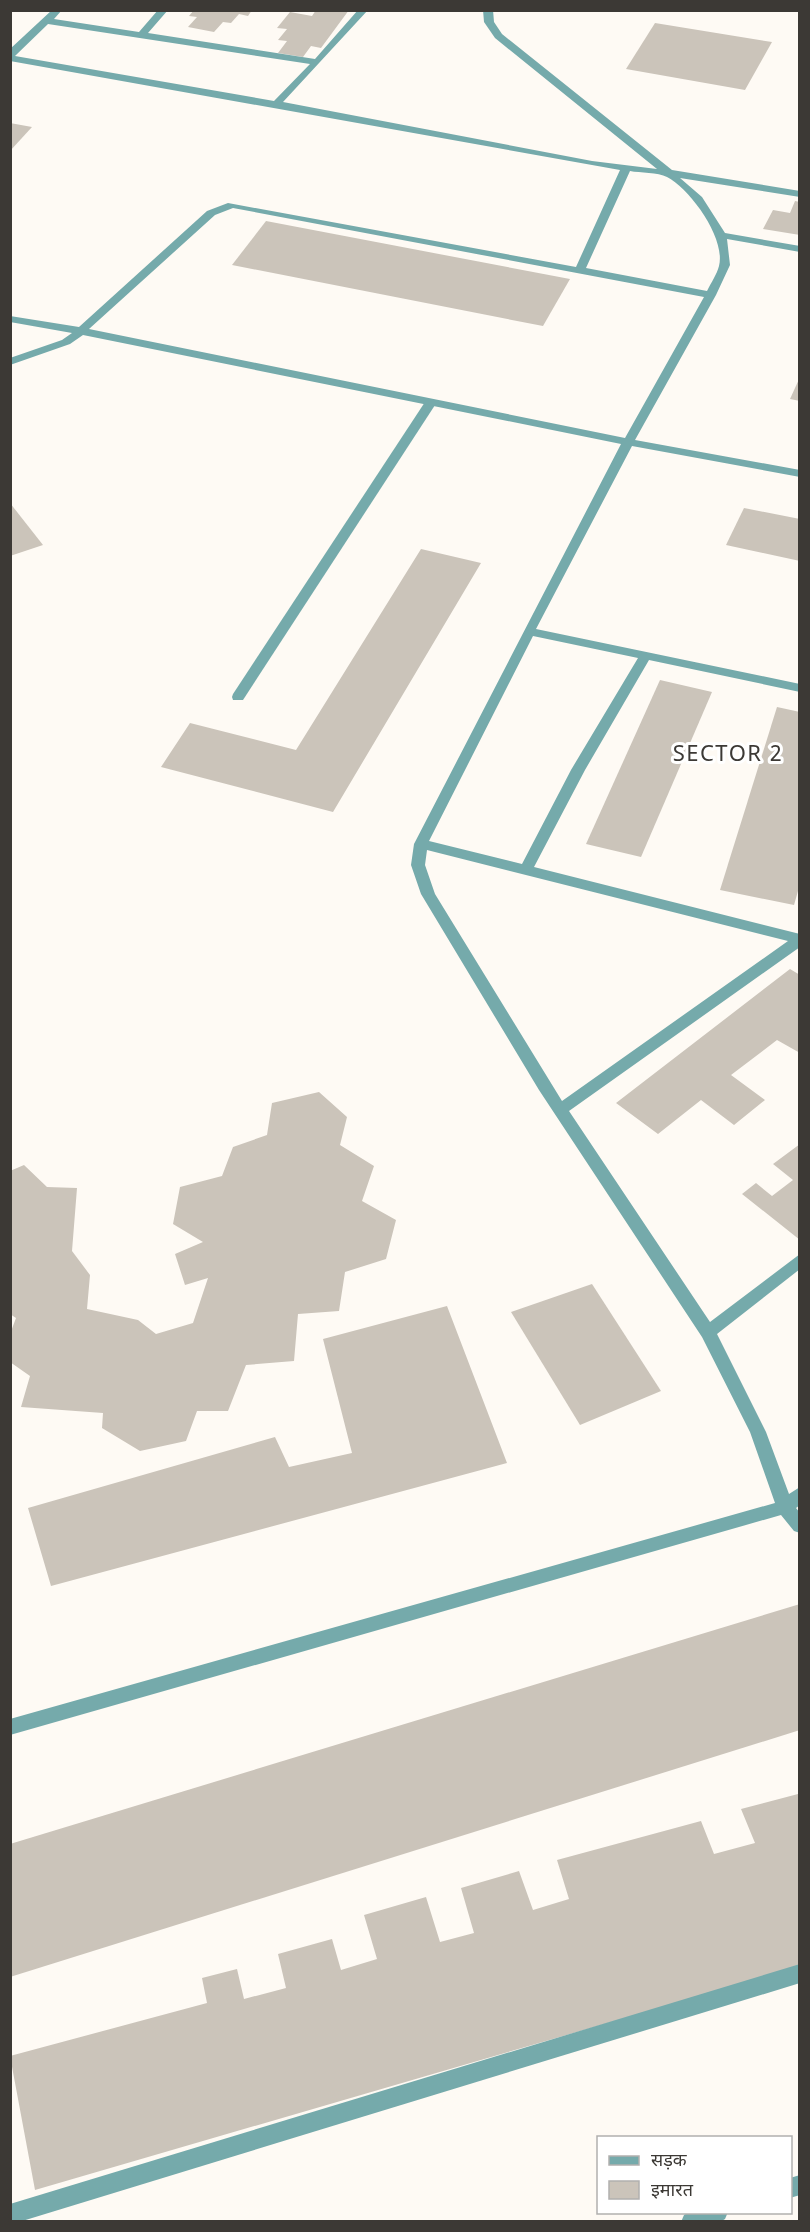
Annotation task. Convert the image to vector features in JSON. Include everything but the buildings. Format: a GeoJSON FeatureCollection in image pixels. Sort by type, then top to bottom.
{"type":"FeatureCollection","features":[{"type":"Feature","properties":{"kind":"street"},"geometry":{"type":"LineString","coordinates":[[10,56],[58,10]]}},
{"type":"Feature","properties":{"kind":"street"},"geometry":{"type":"LineString","coordinates":[[141,35],[164,10]]}},
{"type":"Feature","properties":{"kind":"street"},"geometry":{"type":"LineString","coordinates":[[276,104],[364,10]]}},
{"type":"Feature","properties":{"kind":"street"},"geometry":{"type":"LineString","coordinates":[[488,10],[489,22],[498,36],[669,173],[698,199],[721,235],[725,250],[724,265],[711,295],[628,442],[529,631],[421,844],[418,865],[428,894],[560,1110],[708,1332],[758,1432],[785,1507],[800,1526]]}},
{"type":"Feature","properties":{"kind":"street"},"geometry":{"type":"LineString","coordinates":[[47,21],[317,62]]}},
{"type":"Feature","properties":{"kind":"street"},"geometry":{"type":"LineString","coordinates":[[10,56],[626,169],[669,173],[800,194]]}},
{"type":"Feature","properties":{"kind":"street"},"geometry":{"type":"LineString","coordinates":[[580,270],[626,169]]}},
{"type":"Feature","properties":{"kind":"street"},"geometry":{"type":"LineString","coordinates":[[10,363],[66,342],[211,213],[232,204],[711,295]]}},
{"type":"Feature","properties":{"kind":"street"},"geometry":{"type":"LineString","coordinates":[[721,235],[800,249]]}},
{"type":"Feature","properties":{"kind":"street"},"geometry":{"type":"LineString","coordinates":[[10,319],[81,331],[628,442],[800,474]]}},
{"type":"Feature","properties":{"kind":"street"},"geometry":{"type":"LineString","coordinates":[[238,697],[430,402]]}},
{"type":"Feature","properties":{"kind":"street"},"geometry":{"type":"LineString","coordinates":[[529,631],[800,688]]}},
{"type":"Feature","properties":{"kind":"street"},"geometry":{"type":"LineString","coordinates":[[525,871],[578,770],[645,657]]}},
{"type":"Feature","properties":{"kind":"street"},"geometry":{"type":"LineString","coordinates":[[421,844],[800,940]]}},
{"type":"Feature","properties":{"kind":"street"},"geometry":{"type":"LineString","coordinates":[[560,1110],[800,940]]}},
{"type":"Feature","properties":{"kind":"street"},"geometry":{"type":"LineString","coordinates":[[708,1332],[800,1260]]}},
{"type":"Feature","properties":{"kind":"street"},"geometry":{"type":"LineString","coordinates":[[10,1727],[785,1507],[800,1494]]}},
{"type":"Feature","properties":{"kind":"street"},"geometry":{"type":"LineString","coordinates":[[10,2214],[800,1973]]}},
{"type":"Feature","properties":{"kind":"street"},"geometry":{"type":"LineString","coordinates":[[691,2222],[713,2214]]}},
{"type":"Feature","properties":{"kind":"district","name":"SECTOR 2"},"geometry":{"type":"Point","coordinates":[728,753]}}]}
